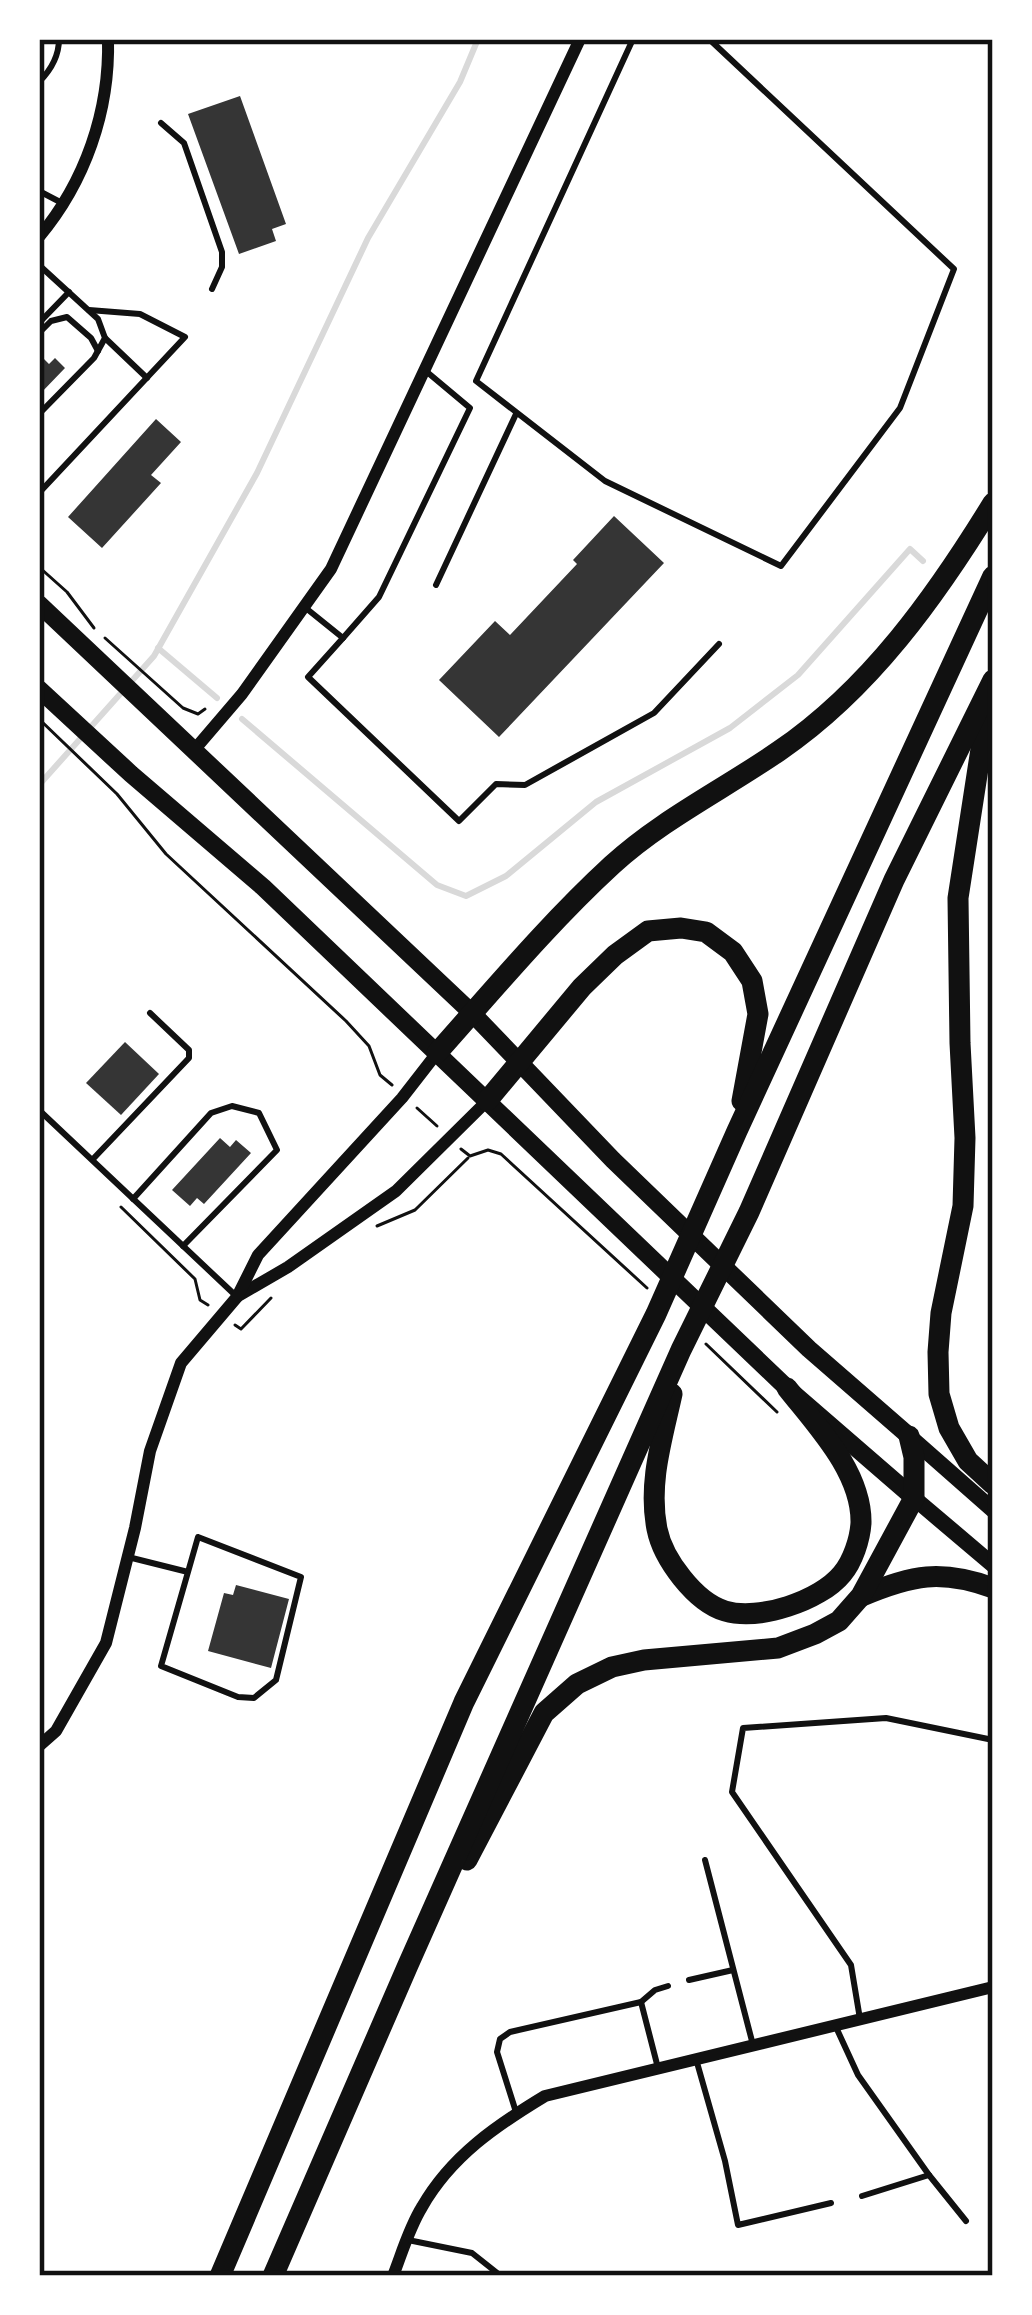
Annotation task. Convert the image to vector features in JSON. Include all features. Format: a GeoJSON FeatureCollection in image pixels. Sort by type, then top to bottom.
{"type":"FeatureCollection","features":[{"type":"Feature","properties":{"kind":"highway"},"geometry":{"type":"LineString","coordinates":[[437,1053],[502,977],[615,862],[783,749],[858,685],[945,579],[993,503]]}},
{"type":"Feature","properties":{"kind":"highway"},"geometry":{"type":"LineString","coordinates":[[220,2276],[464,1702],[656,1314],[993,576]]}},
{"type":"Feature","properties":{"kind":"highway"},"geometry":{"type":"LineString","coordinates":[[273,2276],[681,1350],[749,1212],[894,880],[993,680]]}},
{"type":"Feature","properties":{"kind":"highway"},"geometry":{"type":"LineString","coordinates":[[993,716],[981,749],[958,898],[963,1206],[941,1312],[938,1352],[939,1394],[949,1429],[968,1462],[993,1484]]}},
{"type":"Feature","properties":{"kind":"highway"},"geometry":{"type":"LineString","coordinates":[[487,1100],[615,955],[648,931],[681,928],[706,932],[733,952],[752,981],[758,1014],[736,1131]]}},
{"type":"Feature","properties":{"kind":"highway"},"geometry":{"type":"LineString","coordinates":[[681,1350],[653,1479],[657,1533],[673,1570],[723,1611],[784,1609],[842,1574],[856,1548],[861,1520],[847,1471],[838,1452],[788,1388]]}},
{"type":"Feature","properties":{"kind":"highway"},"geometry":{"type":"LineString","coordinates":[[408,1965],[544,1713],[578,1684],[612,1666],[644,1660],[778,1648],[839,1621],[862,1596],[914,1498],[909,1436]]}},
{"type":"Feature","properties":{"kind":"highway"},"geometry":{"type":"LineString","coordinates":[[862,1596],[915,1576],[962,1577],[993,1588]]}},
{"type":"Feature","properties":{"kind":"main road"},"geometry":{"type":"LineString","coordinates":[[39,604],[96,642],[170,727],[473,1013],[613,1160],[809,1348],[993,1510]]}},
{"type":"Feature","properties":{"kind":"main road"},"geometry":{"type":"LineString","coordinates":[[43,692],[263,887],[788,1388],[993,1565]]}},
{"type":"Feature","properties":{"kind":"street"},"geometry":{"type":"LineString","coordinates":[[39,237],[83,170],[98,126],[109,39]]}},
{"type":"Feature","properties":{"kind":"street"},"geometry":{"type":"LineString","coordinates":[[195,749],[242,694],[331,569],[580,39]]}},
{"type":"Feature","properties":{"kind":"street"},"geometry":{"type":"LineString","coordinates":[[39,1746],[56,1731],[106,1642],[150,1451],[181,1363],[237,1297],[258,1255],[404,1096],[437,1053]]}},
{"type":"Feature","properties":{"kind":"street"},"geometry":{"type":"LineString","coordinates":[[237,1297],[396,1191],[487,1100]]}},
{"type":"Feature","properties":{"kind":"street"},"geometry":{"type":"LineString","coordinates":[[393,2276],[421,2208],[447,2170],[492,2127],[545,2096],[993,1987]]}},
{"type":"Feature","properties":{"kind":"lane"},"geometry":{"type":"LineString","coordinates":[[39,82],[56,57],[59,39]]}},
{"type":"Feature","properties":{"kind":"lane"},"geometry":{"type":"LineString","coordinates":[[633,39],[476,381],[605,481],[781,566],[900,407],[954,269],[709,39]]}},
{"type":"Feature","properties":{"kind":"lane"},"geometry":{"type":"LineString","coordinates":[[161,123],[184,143],[222,252],[222,267],[212,289]]}},
{"type":"Feature","properties":{"kind":"lane"},"geometry":{"type":"LineString","coordinates":[[39,191],[62,203]]}},
{"type":"Feature","properties":{"kind":"lane"},"geometry":{"type":"LineString","coordinates":[[39,265],[98,319],[105,338],[147,378]]}},
{"type":"Feature","properties":{"kind":"lane"},"geometry":{"type":"LineString","coordinates":[[39,322],[68,292]]}},
{"type":"Feature","properties":{"kind":"lane"},"geometry":{"type":"LineString","coordinates":[[39,493],[185,337],[140,314],[89,310]]}},
{"type":"Feature","properties":{"kind":"lane"},"geometry":{"type":"LineString","coordinates":[[39,333],[67,316],[98,350]]}},
{"type":"Feature","properties":{"kind":"lane"},"geometry":{"type":"LineString","coordinates":[[39,414],[94,358],[105,338]]}},
{"type":"Feature","properties":{"kind":"lane"},"geometry":{"type":"LineString","coordinates":[[424,370],[470,408],[379,597],[308,677],[458,821],[496,784],[525,785],[654,713],[719,644]]}},
{"type":"Feature","properties":{"kind":"lane"},"geometry":{"type":"LineString","coordinates":[[436,585],[516,414]]}},
{"type":"Feature","properties":{"kind":"lane"},"geometry":{"type":"LineString","coordinates":[[304,606],[343,638]]}},
{"type":"Feature","properties":{"kind":"lane"},"geometry":{"type":"LineString","coordinates":[[92,1160],[189,1058],[189,1050],[150,1013]]}},
{"type":"Feature","properties":{"kind":"lane"},"geometry":{"type":"LineString","coordinates":[[133,1199],[212,1113],[232,1106],[259,1113],[277,1150],[183,1246]]}},
{"type":"Feature","properties":{"kind":"lane"},"geometry":{"type":"LineString","coordinates":[[39,1110],[237,1297]]}},
{"type":"Feature","properties":{"kind":"lane"},"geometry":{"type":"LineString","coordinates":[[197,1537],[301,1577],[276,1680],[254,1699],[160,1666],[188,1572],[197,1537]]}},
{"type":"Feature","properties":{"kind":"lane"},"geometry":{"type":"LineString","coordinates":[[128,1557],[188,1572]]}},
{"type":"Feature","properties":{"kind":"lane"},"geometry":{"type":"LineString","coordinates":[[860,2019],[851,1965],[732,1792],[742,1728],[886,1718],[993,1740]]}},
{"type":"Feature","properties":{"kind":"lane"},"geometry":{"type":"LineString","coordinates":[[705,1860],[753,2045]]}},
{"type":"Feature","properties":{"kind":"lane"},"geometry":{"type":"LineString","coordinates":[[689,1981],[734,1970]]}},
{"type":"Feature","properties":{"kind":"lane"},"geometry":{"type":"LineString","coordinates":[[516,2113],[497,2052],[500,2039],[510,2032],[640,2002],[668,1986]]}},
{"type":"Feature","properties":{"kind":"lane"},"geometry":{"type":"LineString","coordinates":[[640,2002],[658,2068]]}},
{"type":"Feature","properties":{"kind":"lane"},"geometry":{"type":"LineString","coordinates":[[836,2025],[858,2075],[966,2221]]}},
{"type":"Feature","properties":{"kind":"lane"},"geometry":{"type":"LineString","coordinates":[[696,2059],[738,2225],[831,2204]]}},
{"type":"Feature","properties":{"kind":"lane"},"geometry":{"type":"LineString","coordinates":[[862,2196],[929,2175]]}},
{"type":"Feature","properties":{"kind":"lane"},"geometry":{"type":"LineString","coordinates":[[408,2240],[472,2253],[501,2276]]}},
{"type":"Feature","properties":{"kind":"path"},"geometry":{"type":"LineString","coordinates":[[39,567],[67,592],[96,642],[183,708],[198,713],[205,709]]}},
{"type":"Feature","properties":{"kind":"path"},"geometry":{"type":"LineString","coordinates":[[39,719],[117,794],[166,854],[346,1021],[369,1046],[380,1075],[470,1156],[488,1150],[501,1154],[581,1224]]}},
{"type":"Feature","properties":{"kind":"building"},"geometry":{"type":"Polygon","coordinates":[[[240,96],[286,224],[272,229],[276,241],[239,254],[188,114],[240,96]]]}},
{"type":"Feature","properties":{"kind":"building"},"geometry":{"type":"Polygon","coordinates":[[[39,354],[49,364],[55,358],[65,368],[39,395],[39,354]]]}},
{"type":"Feature","properties":{"kind":"building"},"geometry":{"type":"Polygon","coordinates":[[[156,419],[181,442],[151,475],[161,483],[102,548],[68,517],[156,419]]]}},
{"type":"Feature","properties":{"kind":"building"},"geometry":{"type":"Polygon","coordinates":[[[614,516],[664,563],[499,737],[439,680],[495,621],[510,635],[577,564],[573,560],[614,516]]]}},
{"type":"Feature","properties":{"kind":"building"},"geometry":{"type":"Polygon","coordinates":[[[125,1042],[159,1074],[121,1115],[86,1083],[125,1042]]]}},
{"type":"Feature","properties":{"kind":"building"},"geometry":{"type":"Polygon","coordinates":[[[220,1138],[230,1147],[236,1140],[251,1153],[204,1204],[197,1198],[190,1206],[172,1190],[220,1138]]]}},
{"type":"Feature","properties":{"kind":"building"},"geometry":{"type":"Polygon","coordinates":[[[236,1585],[289,1599],[271,1668],[208,1651],[224,1593],[233,1595],[236,1585]]]}},
{"type":"Feature","properties":{"kind":"waterway"},"geometry":{"type":"LineString","coordinates":[[39,785],[154,656],[257,473],[368,238],[460,82],[478,39]]}},
{"type":"Feature","properties":{"kind":"waterway"},"geometry":{"type":"LineString","coordinates":[[242,719],[437,885],[466,896],[506,876],[596,802],[730,728],[798,675],[910,549],[923,561]]}},
{"type":"Feature","properties":{"kind":"waterway"},"geometry":{"type":"LineString","coordinates":[[158,648],[217,698]]}}]}
